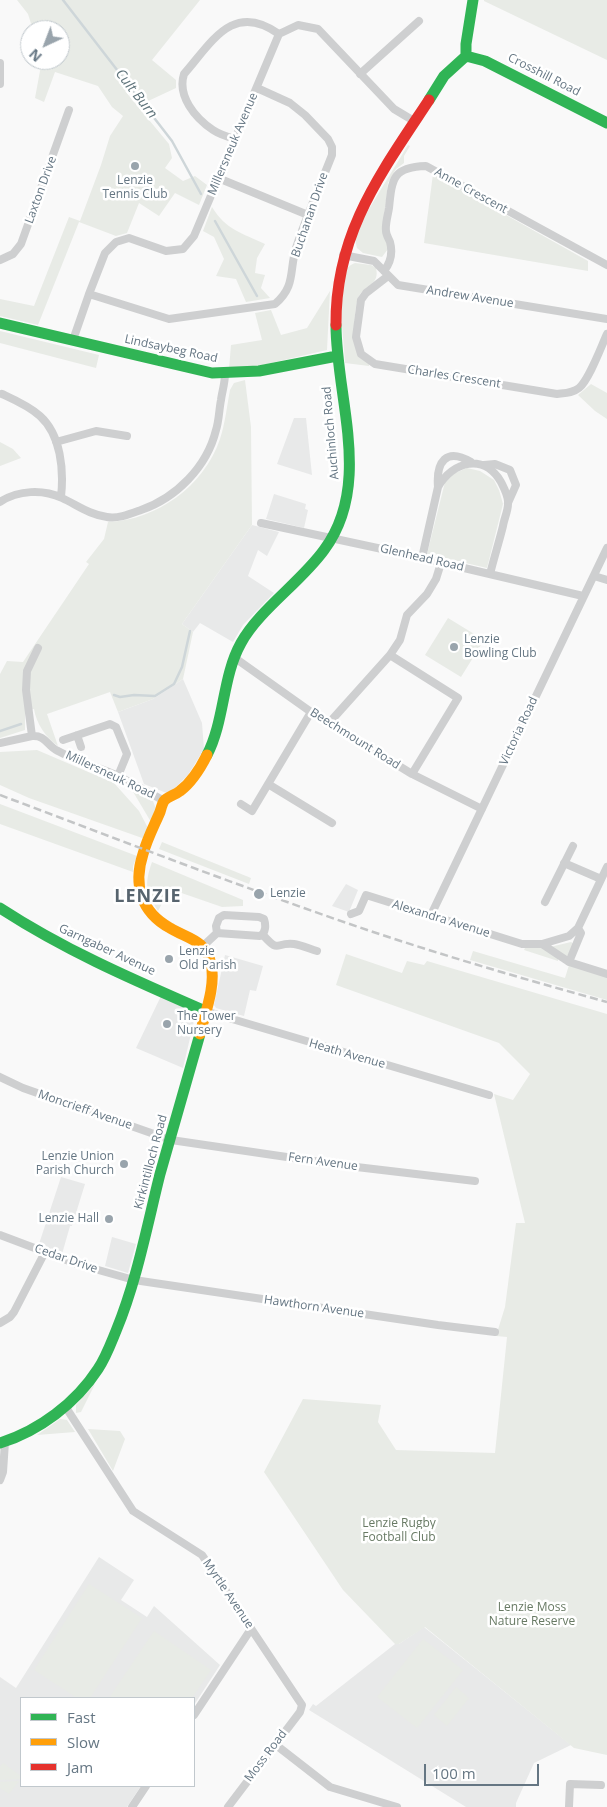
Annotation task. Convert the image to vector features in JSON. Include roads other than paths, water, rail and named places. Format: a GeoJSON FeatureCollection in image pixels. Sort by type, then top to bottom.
{"type":"FeatureCollection","features":[{"type":"Feature","properties":{"kind":"main road"},"geometry":{"type":"LineString","coordinates":[[466,56],[473,0]]}},
{"type":"Feature","properties":{"kind":"main road","name":"Auchinloch Road"},"geometry":{"type":"LineString","coordinates":[[164,801],[194,779],[207,760],[217,731],[235,658],[244,638],[258,620],[319,559],[333,538],[340,522],[346,503],[350,466],[337,356],[336,295],[343,255],[360,211],[414,122],[444,76],[466,56]]}},
{"type":"Feature","properties":{"kind":"main road","name":"Crosshill Road"},"geometry":{"type":"LineString","coordinates":[[466,56],[485,61],[607,123]]}},
{"type":"Feature","properties":{"kind":"main road","name":"Lindsaybeg Road"},"geometry":{"type":"LineString","coordinates":[[0,323],[201,371],[225,374],[269,370],[337,356]]}},
{"type":"Feature","properties":{"kind":"main road"},"geometry":{"type":"LineString","coordinates":[[164,801],[139,865],[139,894],[153,916],[169,928],[190,937],[202,947]]}},
{"type":"Feature","properties":{"kind":"main road","name":"Garngaber Avenue"},"geometry":{"type":"LineString","coordinates":[[0,908],[37,932],[96,963],[205,1011]]}},
{"type":"Feature","properties":{"kind":"main road","name":"Kirkintilloch Road"},"geometry":{"type":"LineString","coordinates":[[2,1442],[36,1427],[65,1406],[81,1391],[98,1368],[109,1348],[134,1280],[205,1011],[212,973],[208,955],[202,947]]}},
{"type":"Feature","properties":{"kind":"street"},"geometry":{"type":"LineString","coordinates":[[360,74],[419,21]]}},
{"type":"Feature","properties":{"kind":"street"},"geometry":{"type":"LineString","coordinates":[[235,139],[214,131],[195,113],[183,94],[181,83],[184,74],[223,29],[237,22],[268,26],[279,34],[298,25],[318,29],[394,110],[414,122]]}},
{"type":"Feature","properties":{"kind":"street","name":"Millersneuk Avenue"},"geometry":{"type":"LineString","coordinates":[[73,340],[105,253],[110,246],[129,238],[166,251],[183,249],[194,236],[279,34]]}},
{"type":"Feature","properties":{"kind":"street"},"geometry":{"type":"LineString","coordinates":[[0,63],[0,84]]}},
{"type":"Feature","properties":{"kind":"street","name":"Buchanan Drive"},"geometry":{"type":"LineString","coordinates":[[89,294],[169,319],[275,304],[284,296],[291,280],[295,250],[332,154],[332,147],[328,139],[290,103],[257,88]]}},
{"type":"Feature","properties":{"kind":"street","name":"Laxton Drive"},"geometry":{"type":"LineString","coordinates":[[0,260],[13,254],[21,244],[69,110]]}},
{"type":"Feature","properties":{"kind":"street","name":"Anne Crescent"},"geometry":{"type":"LineString","coordinates":[[386,274],[392,255],[391,244],[386,231],[392,182],[400,172],[412,166],[426,166],[607,265]]}},
{"type":"Feature","properties":{"kind":"street"},"geometry":{"type":"LineString","coordinates":[[218,178],[308,215]]}},
{"type":"Feature","properties":{"kind":"street","name":"Andrew Avenue"},"geometry":{"type":"LineString","coordinates":[[343,255],[374,261],[398,285],[607,319]]}},
{"type":"Feature","properties":{"kind":"street","name":"Charles Crescent"},"geometry":{"type":"LineString","coordinates":[[386,274],[360,300],[356,337],[361,354],[375,364],[557,394],[568,393],[579,388],[585,380],[607,334]]}},
{"type":"Feature","properties":{"kind":"street"},"geometry":{"type":"LineString","coordinates":[[0,502],[6,498],[28,492],[39,492],[61,497],[86,511],[108,517],[115,517],[147,508],[177,490],[192,476],[209,451],[216,429],[225,374]]}},
{"type":"Feature","properties":{"kind":"street"},"geometry":{"type":"LineString","coordinates":[[2,394],[40,416],[48,424],[56,442],[62,475],[61,497]]}},
{"type":"Feature","properties":{"kind":"street"},"geometry":{"type":"LineString","coordinates":[[8,407],[12,399]]}},
{"type":"Feature","properties":{"kind":"street"},"geometry":{"type":"LineString","coordinates":[[56,442],[96,431],[127,436]]}},
{"type":"Feature","properties":{"kind":"street"},"geometry":{"type":"LineString","coordinates":[[422,558],[438,487],[437,474],[440,463],[448,457],[461,456],[471,462],[484,465],[495,464],[510,470],[516,485],[508,503],[490,574]]}},
{"type":"Feature","properties":{"kind":"street"},"geometry":{"type":"LineString","coordinates":[[438,487],[453,469],[471,462]]}},
{"type":"Feature","properties":{"kind":"street"},"geometry":{"type":"LineString","coordinates":[[484,465],[497,475],[505,489],[508,503]]}},
{"type":"Feature","properties":{"kind":"street","name":"Glenhead Road"},"geometry":{"type":"LineString","coordinates":[[261,523],[583,596]]}},
{"type":"Feature","properties":{"kind":"street","name":"Victoria Road"},"geometry":{"type":"LineString","coordinates":[[431,915],[607,548]]}},
{"type":"Feature","properties":{"kind":"street"},"geometry":{"type":"LineString","coordinates":[[329,723],[390,655],[400,640],[407,615],[427,594],[436,579],[441,563]]}},
{"type":"Feature","properties":{"kind":"street"},"geometry":{"type":"LineString","coordinates":[[594,576],[607,580]]}},
{"type":"Feature","properties":{"kind":"street"},"geometry":{"type":"LineString","coordinates":[[0,743],[32,736],[26,690],[27,671],[38,648]]}},
{"type":"Feature","properties":{"kind":"street"},"geometry":{"type":"LineString","coordinates":[[390,655],[458,698],[412,774]]}},
{"type":"Feature","properties":{"kind":"street","name":"Beechmount Road"},"geometry":{"type":"LineString","coordinates":[[235,658],[311,712],[412,774],[482,809]]}},
{"type":"Feature","properties":{"kind":"street"},"geometry":{"type":"LineString","coordinates":[[240,804],[252,811],[311,712]]}},
{"type":"Feature","properties":{"kind":"street"},"geometry":{"type":"LineString","coordinates":[[63,740],[110,724],[116,727],[127,754],[118,776]]}},
{"type":"Feature","properties":{"kind":"street"},"geometry":{"type":"LineString","coordinates":[[76,735],[81,747]]}},
{"type":"Feature","properties":{"kind":"street","name":"Millersneuk Road"},"geometry":{"type":"LineString","coordinates":[[32,736],[44,738],[56,751],[118,776],[147,790],[164,801]]}},
{"type":"Feature","properties":{"kind":"street"},"geometry":{"type":"LineString","coordinates":[[268,784],[332,823]]}},
{"type":"Feature","properties":{"kind":"street"},"geometry":{"type":"LineString","coordinates":[[545,902],[572,846]]}},
{"type":"Feature","properties":{"kind":"street"},"geometry":{"type":"LineString","coordinates":[[564,863],[601,879]]}},
{"type":"Feature","properties":{"kind":"street"},"geometry":{"type":"LineString","coordinates":[[569,962],[581,933],[578,928],[607,867]]}},
{"type":"Feature","properties":{"kind":"street","name":"Alexandra Avenue"},"geometry":{"type":"LineString","coordinates":[[351,914],[358,911],[366,895],[522,944],[542,944],[568,936],[578,928]]}},
{"type":"Feature","properties":{"kind":"street"},"geometry":{"type":"LineString","coordinates":[[217,933],[216,926],[219,918],[224,915],[232,915],[264,919],[265,930],[263,935]]}},
{"type":"Feature","properties":{"kind":"street"},"geometry":{"type":"LineString","coordinates":[[202,947],[217,933],[263,935]]}},
{"type":"Feature","properties":{"kind":"street"},"geometry":{"type":"LineString","coordinates":[[263,935],[269,944],[277,947],[296,944],[317,952]]}},
{"type":"Feature","properties":{"kind":"street"},"geometry":{"type":"LineString","coordinates":[[542,944],[569,962],[607,974]]}},
{"type":"Feature","properties":{"kind":"street","name":"Heath Avenue"},"geometry":{"type":"LineString","coordinates":[[205,1011],[490,1095]]}},
{"type":"Feature","properties":{"kind":"street","name":"Moncrieff Avenue"},"geometry":{"type":"LineString","coordinates":[[0,1077],[23,1088],[171,1140]]}},
{"type":"Feature","properties":{"kind":"street","name":"Fern Avenue"},"geometry":{"type":"LineString","coordinates":[[171,1140],[348,1166],[475,1181]]}},
{"type":"Feature","properties":{"kind":"street","name":"Cedar Drive"},"geometry":{"type":"LineString","coordinates":[[0,1235],[78,1264],[134,1280]]}},
{"type":"Feature","properties":{"kind":"street"},"geometry":{"type":"LineString","coordinates":[[0,1323],[14,1312],[45,1252]]}},
{"type":"Feature","properties":{"kind":"street","name":"Hawthorn Avenue"},"geometry":{"type":"LineString","coordinates":[[134,1280],[495,1332]]}},
{"type":"Feature","properties":{"kind":"street","name":"Myrtle Avenue"},"geometry":{"type":"LineString","coordinates":[[65,1406],[133,1511],[202,1555],[302,1705]]}},
{"type":"Feature","properties":{"kind":"street"},"geometry":{"type":"LineString","coordinates":[[0,1480],[3,1472],[2,1442]]}},
{"type":"Feature","properties":{"kind":"street"},"geometry":{"type":"LineString","coordinates":[[195,1713],[251,1629]]}},
{"type":"Feature","properties":{"kind":"street","name":"Moss Road"},"geometry":{"type":"LineString","coordinates":[[228,1807],[300,1712],[302,1705]]}},
{"type":"Feature","properties":{"kind":"street"},"geometry":{"type":"LineString","coordinates":[[276,1744],[330,1787],[397,1807]]}},
{"type":"Feature","properties":{"kind":"street"},"geometry":{"type":"LineString","coordinates":[[569,1807],[570,1784],[601,1785]]}},
{"type":"Feature","properties":{"kind":"street"},"geometry":{"type":"LineString","coordinates":[[132,1807],[145,1787]]}},
{"type":"Feature","properties":{"kind":"waterway","name":"Cult Burn"},"geometry":{"type":"LineString","coordinates":[[63,0],[172,141],[201,194]]}},
{"type":"Feature","properties":{"kind":"waterway","name":"Cult Burn"},"geometry":{"type":"LineString","coordinates":[[215,221],[257,296]]}},
{"type":"Feature","properties":{"kind":"waterway","name":"Cult Burn"},"geometry":{"type":"LineString","coordinates":[[114,695],[120,697],[134,695],[155,696],[174,684],[182,667],[190,631]]}},
{"type":"Feature","properties":{"kind":"waterway","name":"Cult Burn"},"geometry":{"type":"LineString","coordinates":[[0,731],[21,724]]}},
{"type":"Feature","properties":{"kind":"railway"},"geometry":{"type":"LineString","coordinates":[[0,795],[379,934],[531,981],[607,1002]]}},
{"type":"Feature","properties":{"kind":"place","name":"Lenzie Tennis Club"},"geometry":{"type":"Point","coordinates":[135,166]}},
{"type":"Feature","properties":{"kind":"place","name":"Lenzie Bowling Club"},"geometry":{"type":"Point","coordinates":[454,647]}},
{"type":"Feature","properties":{"kind":"place","name":"Lenzie"},"geometry":{"type":"Point","coordinates":[259,894]}},
{"type":"Feature","properties":{"kind":"place","name":"Lenzie Old Parish"},"geometry":{"type":"Point","coordinates":[169,959]}},
{"type":"Feature","properties":{"kind":"place","name":"The Tower Nursery"},"geometry":{"type":"Point","coordinates":[167,1024]}},
{"type":"Feature","properties":{"kind":"place","name":"Lenzie Union Parish Church"},"geometry":{"type":"Point","coordinates":[124,1164]}},
{"type":"Feature","properties":{"kind":"place","name":"Lenzie Hall"},"geometry":{"type":"Point","coordinates":[109,1219]}},
{"type":"Feature","properties":{"kind":"district","name":"LENZIE"},"geometry":{"type":"Point","coordinates":[148,897]}},
{"type":"Feature","properties":{"kind":"park label","name":"Lenzie Rugby Football Club"},"geometry":{"type":"Point","coordinates":[399,1531]}},
{"type":"Feature","properties":{"kind":"park label","name":"Lenzie Moss Nature Reserve"},"geometry":{"type":"Point","coordinates":[532,1615]}}]}
